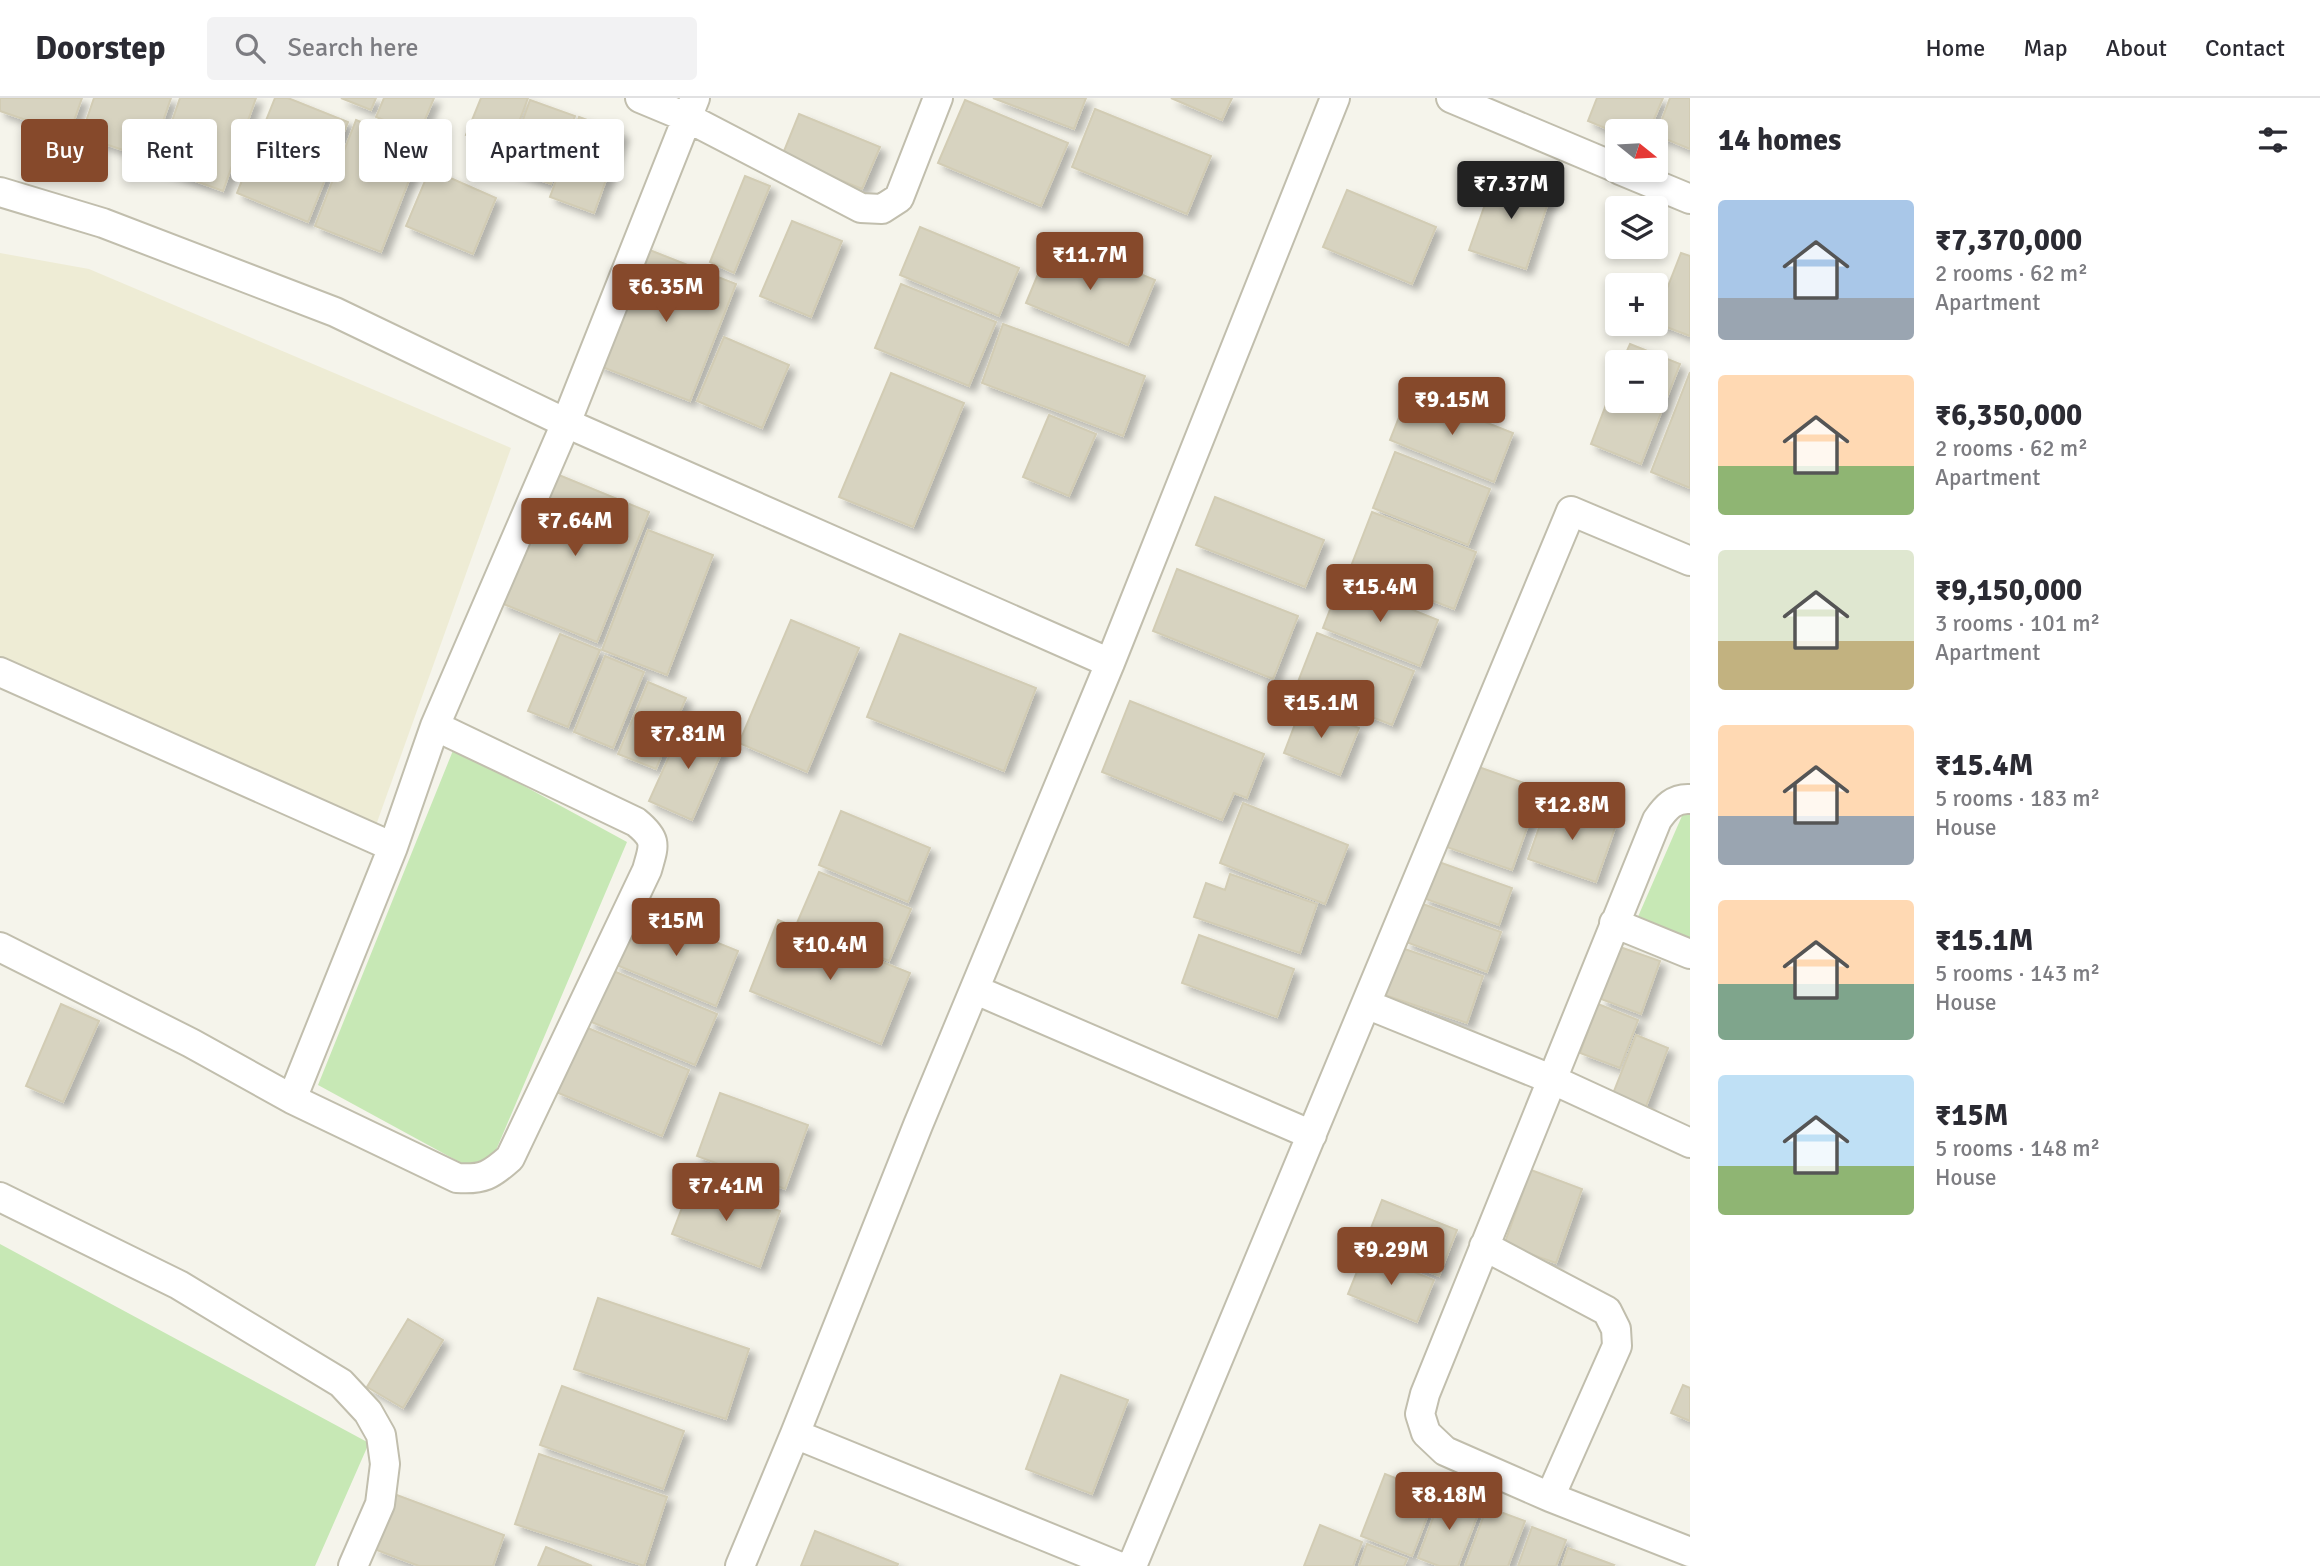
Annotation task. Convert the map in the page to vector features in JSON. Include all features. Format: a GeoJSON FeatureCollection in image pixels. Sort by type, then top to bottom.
{"type":"FeatureCollection","features":[{"type":"Feature","properties":{"kind":"street"},"geometry":{"type":"LineString","coordinates":[[640,98],[691,108],[861,208],[882,209],[899,198],[938,98]]}},
{"type":"Feature","properties":{"kind":"street"},"geometry":{"type":"LineString","coordinates":[[740,1566],[918,1125],[1110,663],[1335,98]]}},
{"type":"Feature","properties":{"kind":"street"},"geometry":{"type":"LineString","coordinates":[[1451,98],[1605,163]]}},
{"type":"Feature","properties":{"kind":"street"},"geometry":{"type":"LineString","coordinates":[[292,1100],[393,847],[435,726],[566,423],[691,108]]}},
{"type":"Feature","properties":{"kind":"street"},"geometry":{"type":"LineString","coordinates":[[1650,182],[1690,199]]}},
{"type":"Feature","properties":{"kind":"street"},"geometry":{"type":"LineString","coordinates":[[0,192],[103,223],[335,312],[566,423],[1110,663]]}},
{"type":"Feature","properties":{"kind":"street"},"geometry":{"type":"LineString","coordinates":[[1132,1566],[1571,511],[1690,561]]}},
{"type":"Feature","properties":{"kind":"street"},"geometry":{"type":"LineString","coordinates":[[0,673],[393,847]]}},
{"type":"Feature","properties":{"kind":"street"},"geometry":{"type":"LineString","coordinates":[[0,947],[191,1042],[292,1100],[457,1178],[475,1179],[494,1173],[510,1158],[647,870],[653,848],[650,833],[636,822],[435,726]]}},
{"type":"Feature","properties":{"kind":"street"},"geometry":{"type":"LineString","coordinates":[[1690,799],[1679,799],[1665,809],[1657,820],[1484,1246],[1425,1394],[1420,1414],[1426,1433],[1445,1451],[1550,1497],[1690,1552]]}},
{"type":"Feature","properties":{"kind":"street"},"geometry":{"type":"LineString","coordinates":[[1614,923],[1690,954]]}},
{"type":"Feature","properties":{"kind":"street"},"geometry":{"type":"LineString","coordinates":[[976,989],[1312,1135]]}},
{"type":"Feature","properties":{"kind":"street"},"geometry":{"type":"LineString","coordinates":[[1366,1004],[1551,1079],[1690,1143]]}},
{"type":"Feature","properties":{"kind":"street"},"geometry":{"type":"LineString","coordinates":[[0,1197],[179,1285],[341,1383],[368,1412],[381,1435],[385,1464],[380,1504],[353,1566]]}},
{"type":"Feature","properties":{"kind":"street"},"geometry":{"type":"LineString","coordinates":[[1484,1246],[1607,1311],[1616,1329],[1617,1346],[1550,1497]]}},
{"type":"Feature","properties":{"kind":"street"},"geometry":{"type":"LineString","coordinates":[[795,1434],[1118,1566]]}},
{"type":"Feature","properties":{"kind":"shaded area"},"geometry":{"type":"Polygon","coordinates":[[[0,253],[89,269],[511,448],[370,842],[0,671],[0,253]]]}},
{"type":"Feature","properties":{"kind":"green space"},"geometry":{"type":"Polygon","coordinates":[[[454,748],[627,842],[485,1176],[318,1085],[454,748]]]}},
{"type":"Feature","properties":{"kind":"green space"},"geometry":{"type":"Polygon","coordinates":[[[1685,809],[1690,811],[1690,942],[1637,919],[1685,809]]]}},
{"type":"Feature","properties":{"kind":"green space"},"geometry":{"type":"Polygon","coordinates":[[[0,1244],[369,1443],[315,1566],[0,1566],[0,1244]]]}},
{"type":"Feature","properties":{"kind":"building"},"geometry":{"type":"Polygon","coordinates":[[[0,98],[82,98],[75,119],[23,119],[0,111],[0,98]]]}},
{"type":"Feature","properties":{"kind":"building"},"geometry":{"type":"Polygon","coordinates":[[[94,98],[171,98],[164,119],[122,119],[122,150],[108,145],[108,119],[87,119],[94,98]]]}},
{"type":"Feature","properties":{"kind":"building"},"geometry":{"type":"Polygon","coordinates":[[[180,98],[256,98],[249,119],[231,119],[231,168],[223,191],[198,182],[217,182],[217,119],[173,119],[180,98]]]}},
{"type":"Feature","properties":{"kind":"building"},"geometry":{"type":"Polygon","coordinates":[[[275,98],[288,98],[340,119],[267,119],[275,98]]]}},
{"type":"Feature","properties":{"kind":"building"},"geometry":{"type":"Polygon","coordinates":[[[341,98],[376,98],[371,110],[341,98]]]}},
{"type":"Feature","properties":{"kind":"building"},"geometry":{"type":"Polygon","coordinates":[[[384,98],[434,98],[425,119],[376,117],[384,98]]]}},
{"type":"Feature","properties":{"kind":"building"},"geometry":{"type":"Polygon","coordinates":[[[481,98],[528,98],[520,119],[472,119],[481,98]]]}},
{"type":"Feature","properties":{"kind":"building"},"geometry":{"type":"Polygon","coordinates":[[[993,98],[1086,98],[1074,129],[993,98]]]}},
{"type":"Feature","properties":{"kind":"building"},"geometry":{"type":"Polygon","coordinates":[[[1171,98],[1232,98],[1222,120],[1171,98]]]}},
{"type":"Feature","properties":{"kind":"building"},"geometry":{"type":"Polygon","coordinates":[[[1597,98],[1663,98],[1654,119],[1605,119],[1605,128],[1588,121],[1597,98]]]}},
{"type":"Feature","properties":{"kind":"building"},"geometry":{"type":"Polygon","coordinates":[[[1670,98],[1690,98],[1690,149],[1668,140],[1668,119],[1662,119],[1670,98]]]}},
{"type":"Feature","properties":{"kind":"building"},"geometry":{"type":"Polygon","coordinates":[[[530,100],[575,116],[574,119],[523,119],[530,100]]]}},
{"type":"Feature","properties":{"kind":"building"},"geometry":{"type":"Polygon","coordinates":[[[965,100],[1068,143],[1041,206],[938,163],[965,100]]]}},
{"type":"Feature","properties":{"kind":"building"},"geometry":{"type":"Polygon","coordinates":[[[1095,109],[1211,156],[1187,214],[1072,167],[1095,109]]]}},
{"type":"Feature","properties":{"kind":"building"},"geometry":{"type":"Polygon","coordinates":[[[799,114],[880,147],[862,189],[782,156],[799,114]]]}},
{"type":"Feature","properties":{"kind":"building"},"geometry":{"type":"Polygon","coordinates":[[[356,120],[359,121],[359,182],[408,182],[381,252],[315,226],[332,182],[345,182],[345,148],[356,120]]]}},
{"type":"Feature","properties":{"kind":"building"},"geometry":{"type":"Polygon","coordinates":[[[1496,173],[1552,191],[1526,269],[1469,250],[1496,173]]]}},
{"type":"Feature","properties":{"kind":"building"},"geometry":{"type":"Polygon","coordinates":[[[745,176],[770,186],[734,273],[710,262],[745,176]]]}},
{"type":"Feature","properties":{"kind":"building"},"geometry":{"type":"Polygon","coordinates":[[[452,179],[496,198],[473,254],[406,226],[425,182],[452,182],[452,179]]]}},
{"type":"Feature","properties":{"kind":"building"},"geometry":{"type":"Polygon","coordinates":[[[241,182],[324,182],[308,222],[237,193],[241,182]]]}},
{"type":"Feature","properties":{"kind":"building"},"geometry":{"type":"Polygon","coordinates":[[[555,182],[605,182],[594,213],[550,197],[555,182]]]}},
{"type":"Feature","properties":{"kind":"building"},"geometry":{"type":"Polygon","coordinates":[[[1347,190],[1436,227],[1412,284],[1323,247],[1347,190]]]}},
{"type":"Feature","properties":{"kind":"building"},"geometry":{"type":"Polygon","coordinates":[[[792,221],[842,241],[811,317],[760,296],[792,221]]]}},
{"type":"Feature","properties":{"kind":"building"},"geometry":{"type":"Polygon","coordinates":[[[920,227],[1019,268],[999,316],[900,275],[920,227]]]}},
{"type":"Feature","properties":{"kind":"building"},"geometry":{"type":"Polygon","coordinates":[[[1053,238],[1155,280],[1128,345],[1026,303],[1053,238]]]}},
{"type":"Feature","properties":{"kind":"building"},"geometry":{"type":"Polygon","coordinates":[[[642,247],[736,284],[690,401],[597,365],[642,247]]]}},
{"type":"Feature","properties":{"kind":"building"},"geometry":{"type":"Polygon","coordinates":[[[1681,253],[1690,256],[1690,336],[1668,328],[1668,286],[1681,253]]]}},
{"type":"Feature","properties":{"kind":"building"},"geometry":{"type":"Polygon","coordinates":[[[901,284],[996,322],[969,386],[875,348],[901,284]]]}},
{"type":"Feature","properties":{"kind":"building"},"geometry":{"type":"Polygon","coordinates":[[[1003,324],[1145,376],[1123,436],[982,383],[1003,324]]]}},
{"type":"Feature","properties":{"kind":"building"},"geometry":{"type":"Polygon","coordinates":[[[724,337],[789,365],[762,428],[697,401],[724,337]]]}},
{"type":"Feature","properties":{"kind":"building"},"geometry":{"type":"Polygon","coordinates":[[[1630,344],[1645,350],[1627,350],[1630,344]]]}},
{"type":"Feature","properties":{"kind":"building"},"geometry":{"type":"Polygon","coordinates":[[[1668,359],[1680,364],[1668,395],[1668,359]]]}},
{"type":"Feature","properties":{"kind":"building"},"geometry":{"type":"Polygon","coordinates":[[[1690,372],[1690,488],[1651,472],[1690,372]]]}},
{"type":"Feature","properties":{"kind":"building"},"geometry":{"type":"Polygon","coordinates":[[[891,373],[964,403],[913,527],[839,497],[891,373]]]}},
{"type":"Feature","properties":{"kind":"building"},"geometry":{"type":"Polygon","coordinates":[[[1409,392],[1513,433],[1494,482],[1390,440],[1409,392]]]}},
{"type":"Feature","properties":{"kind":"building"},"geometry":{"type":"Polygon","coordinates":[[[1605,407],[1605,413],[1661,413],[1641,464],[1591,444],[1605,407]]]}},
{"type":"Feature","properties":{"kind":"building"},"geometry":{"type":"Polygon","coordinates":[[[1049,415],[1096,434],[1069,496],[1023,477],[1049,415]]]}},
{"type":"Feature","properties":{"kind":"building"},"geometry":{"type":"Polygon","coordinates":[[[1395,452],[1490,489],[1468,545],[1373,508],[1395,452]]]}},
{"type":"Feature","properties":{"kind":"building"},"geometry":{"type":"Polygon","coordinates":[[[554,473],[649,512],[597,642],[501,603],[554,473]]]}},
{"type":"Feature","properties":{"kind":"building"},"geometry":{"type":"Polygon","coordinates":[[[1215,497],[1324,540],[1305,587],[1196,545],[1215,497]]]}},
{"type":"Feature","properties":{"kind":"building"},"geometry":{"type":"Polygon","coordinates":[[[1372,512],[1476,552],[1454,609],[1350,569],[1372,512]]]}},
{"type":"Feature","properties":{"kind":"building"},"geometry":{"type":"Polygon","coordinates":[[[648,530],[713,555],[667,675],[602,650],[648,530]]]}},
{"type":"Feature","properties":{"kind":"building"},"geometry":{"type":"Polygon","coordinates":[[[1177,569],[1298,616],[1273,679],[1153,631],[1177,569]]]}},
{"type":"Feature","properties":{"kind":"building"},"geometry":{"type":"Polygon","coordinates":[[[1341,581],[1438,620],[1420,666],[1323,628],[1341,581]]]}},
{"type":"Feature","properties":{"kind":"building"},"geometry":{"type":"Polygon","coordinates":[[[791,620],[859,648],[807,772],[739,743],[791,620]]]}},
{"type":"Feature","properties":{"kind":"building"},"geometry":{"type":"Polygon","coordinates":[[[1317,633],[1414,671],[1392,725],[1296,687],[1317,633]]]}},
{"type":"Feature","properties":{"kind":"building"},"geometry":{"type":"Polygon","coordinates":[[[560,634],[600,650],[568,727],[528,711],[560,634]]]}},
{"type":"Feature","properties":{"kind":"building"},"geometry":{"type":"Polygon","coordinates":[[[900,634],[1036,688],[1004,771],[867,717],[900,634]]]}},
{"type":"Feature","properties":{"kind":"building"},"geometry":{"type":"Polygon","coordinates":[[[605,656],[644,672],[613,748],[574,732],[605,656]]]}},
{"type":"Feature","properties":{"kind":"building"},"geometry":{"type":"Polygon","coordinates":[[[648,682],[686,698],[656,769],[618,754],[648,682]]]}},
{"type":"Feature","properties":{"kind":"building"},"geometry":{"type":"Polygon","coordinates":[[[1130,701],[1264,754],[1247,798],[1234,793],[1222,820],[1102,772],[1130,701]]]}},
{"type":"Feature","properties":{"kind":"building"},"geometry":{"type":"Polygon","coordinates":[[[1302,706],[1359,728],[1340,775],[1284,753],[1302,706]]]}},
{"type":"Feature","properties":{"kind":"building"},"geometry":{"type":"Polygon","coordinates":[[[685,721],[727,740],[692,820],[649,801],[685,721]]]}},
{"type":"Feature","properties":{"kind":"building"},"geometry":{"type":"Polygon","coordinates":[[[1473,765],[1541,789],[1512,870],[1444,846],[1473,765]]]}},
{"type":"Feature","properties":{"kind":"building"},"geometry":{"type":"Polygon","coordinates":[[[1548,802],[1616,825],[1596,882],[1528,859],[1548,802]]]}},
{"type":"Feature","properties":{"kind":"building"},"geometry":{"type":"Polygon","coordinates":[[[1243,803],[1348,845],[1325,904],[1220,863],[1243,803]]]}},
{"type":"Feature","properties":{"kind":"building"},"geometry":{"type":"Polygon","coordinates":[[[841,811],[930,848],[908,902],[819,865],[841,811]]]}},
{"type":"Feature","properties":{"kind":"building"},"geometry":{"type":"Polygon","coordinates":[[[1436,861],[1512,888],[1499,925],[1423,898],[1436,861]]]}},
{"type":"Feature","properties":{"kind":"building"},"geometry":{"type":"Polygon","coordinates":[[[819,872],[911,909],[889,961],[797,923],[819,872]]]}},
{"type":"Feature","properties":{"kind":"building"},"geometry":{"type":"Polygon","coordinates":[[[1230,874],[1317,904],[1300,953],[1194,917],[1206,883],[1225,890],[1230,874]]]}},
{"type":"Feature","properties":{"kind":"building"},"geometry":{"type":"Polygon","coordinates":[[[1420,903],[1501,932],[1487,972],[1406,942],[1420,903]]]}},
{"type":"Feature","properties":{"kind":"building"},"geometry":{"type":"Polygon","coordinates":[[[637,910],[738,951],[716,1006],[614,964],[637,910]]]}},
{"type":"Feature","properties":{"kind":"building"},"geometry":{"type":"Polygon","coordinates":[[[778,920],[910,973],[881,1044],[750,991],[778,920]]]}},
{"type":"Feature","properties":{"kind":"building"},"geometry":{"type":"Polygon","coordinates":[[[1199,935],[1294,969],[1277,1017],[1182,983],[1199,935]]]}},
{"type":"Feature","properties":{"kind":"building"},"geometry":{"type":"Polygon","coordinates":[[[1399,947],[1483,976],[1467,1023],[1382,994],[1399,947]]]}},
{"type":"Feature","properties":{"kind":"building"},"geometry":{"type":"Polygon","coordinates":[[[1620,947],[1660,961],[1641,1014],[1601,999],[1620,947]]]}},
{"type":"Feature","properties":{"kind":"building"},"geometry":{"type":"Polygon","coordinates":[[[611,970],[717,1014],[695,1065],[589,1021],[611,970]]]}},
{"type":"Feature","properties":{"kind":"building"},"geometry":{"type":"Polygon","coordinates":[[[61,1004],[99,1021],[63,1102],[26,1086],[61,1004]]]}},
{"type":"Feature","properties":{"kind":"building"},"geometry":{"type":"Polygon","coordinates":[[[1598,1004],[1638,1020],[1620,1068],[1580,1053],[1598,1004]]]}},
{"type":"Feature","properties":{"kind":"building"},"geometry":{"type":"Polygon","coordinates":[[[583,1026],[689,1070],[662,1136],[556,1092],[583,1026]]]}},
{"type":"Feature","properties":{"kind":"building"},"geometry":{"type":"Polygon","coordinates":[[[1636,1035],[1668,1048],[1642,1117],[1609,1104],[1636,1035]]]}},
{"type":"Feature","properties":{"kind":"building"},"geometry":{"type":"Polygon","coordinates":[[[720,1093],[808,1125],[785,1189],[697,1156],[720,1093]]]}},
{"type":"Feature","properties":{"kind":"building"},"geometry":{"type":"Polygon","coordinates":[[[1531,1170],[1582,1189],[1556,1263],[1504,1245],[1531,1170]]]}},
{"type":"Feature","properties":{"kind":"building"},"geometry":{"type":"Polygon","coordinates":[[[693,1179],[780,1211],[760,1267],[672,1234],[693,1179]]]}},
{"type":"Feature","properties":{"kind":"building"},"geometry":{"type":"Polygon","coordinates":[[[1382,1200],[1457,1230],[1439,1276],[1364,1246],[1382,1200]]]}},
{"type":"Feature","properties":{"kind":"building"},"geometry":{"type":"Polygon","coordinates":[[[1365,1252],[1434,1280],[1417,1322],[1348,1294],[1365,1252]]]}},
{"type":"Feature","properties":{"kind":"building"},"geometry":{"type":"Polygon","coordinates":[[[598,1298],[749,1349],[726,1419],[574,1369],[598,1298]]]}},
{"type":"Feature","properties":{"kind":"building"},"geometry":{"type":"Polygon","coordinates":[[[408,1319],[443,1340],[403,1408],[367,1387],[408,1319]]]}},
{"type":"Feature","properties":{"kind":"building"},"geometry":{"type":"Polygon","coordinates":[[[1061,1375],[1128,1400],[1092,1494],[1026,1469],[1061,1375]]]}},
{"type":"Feature","properties":{"kind":"building"},"geometry":{"type":"Polygon","coordinates":[[[1683,1385],[1690,1388],[1690,1421],[1671,1413],[1683,1385]]]}},
{"type":"Feature","properties":{"kind":"building"},"geometry":{"type":"Polygon","coordinates":[[[562,1386],[684,1431],[663,1489],[540,1445],[562,1386]]]}},
{"type":"Feature","properties":{"kind":"building"},"geometry":{"type":"Polygon","coordinates":[[[539,1454],[667,1497],[644,1566],[515,1524],[539,1454]]]}},
{"type":"Feature","properties":{"kind":"building"},"geometry":{"type":"Polygon","coordinates":[[[1385,1474],[1436,1494],[1412,1556],[1361,1536],[1385,1474]]]}},
{"type":"Feature","properties":{"kind":"building"},"geometry":{"type":"Polygon","coordinates":[[[394,1494],[504,1535],[493,1566],[419,1566],[374,1549],[394,1494]]]}},
{"type":"Feature","properties":{"kind":"building"},"geometry":{"type":"Polygon","coordinates":[[[1442,1494],[1480,1509],[1458,1566],[1439,1566],[1418,1558],[1442,1494]]]}},
{"type":"Feature","properties":{"kind":"building"},"geometry":{"type":"Polygon","coordinates":[[[1487,1507],[1525,1521],[1508,1566],[1465,1566],[1487,1507]]]}},
{"type":"Feature","properties":{"kind":"building"},"geometry":{"type":"Polygon","coordinates":[[[1320,1525],[1362,1542],[1353,1566],[1304,1566],[1320,1525]]]}},
{"type":"Feature","properties":{"kind":"building"},"geometry":{"type":"Polygon","coordinates":[[[1532,1527],[1566,1540],[1556,1566],[1518,1566],[1532,1527]]]}},
{"type":"Feature","properties":{"kind":"building"},"geometry":{"type":"Polygon","coordinates":[[[815,1531],[898,1564],[801,1566],[815,1531]]]}},
{"type":"Feature","properties":{"kind":"building"},"geometry":{"type":"Polygon","coordinates":[[[1367,1544],[1407,1559],[1404,1566],[1359,1566],[1367,1544]]]}},
{"type":"Feature","properties":{"kind":"building"},"geometry":{"type":"Polygon","coordinates":[[[546,1547],[592,1566],[538,1566],[546,1547]]]}},
{"type":"Feature","properties":{"kind":"building"},"geometry":{"type":"Polygon","coordinates":[[[1568,1548],[1614,1565],[1562,1566],[1568,1548]]]}}]}
